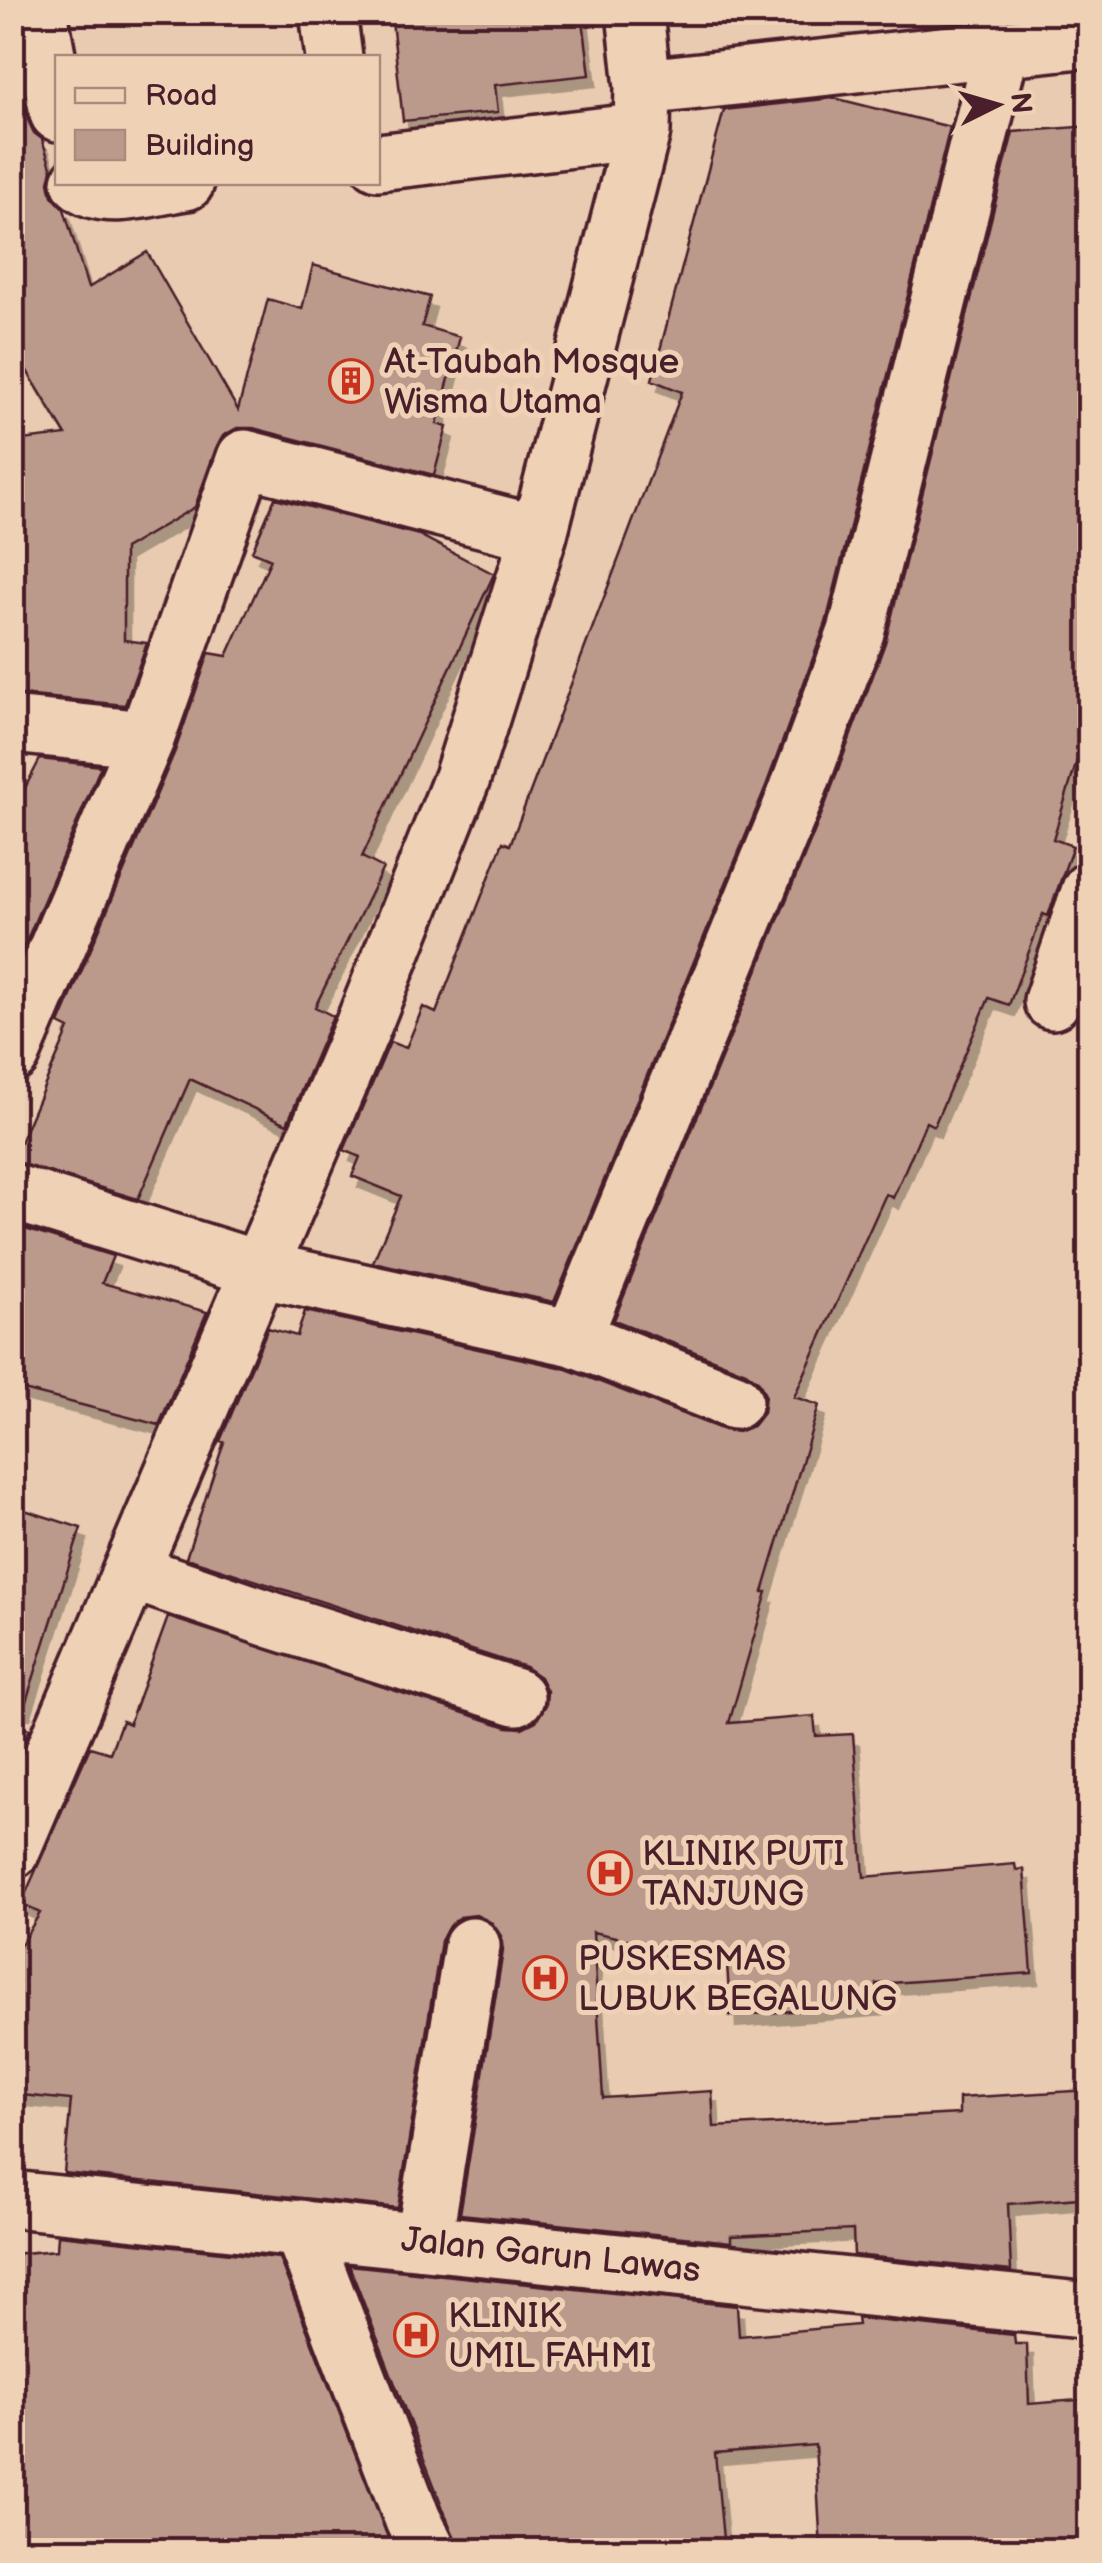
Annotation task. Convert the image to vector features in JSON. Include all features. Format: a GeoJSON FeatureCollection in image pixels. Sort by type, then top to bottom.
{"type":"FeatureCollection","features":[{"type":"Feature","properties":{"kind":"street"},"geometry":{"type":"LineString","coordinates":[[39,12],[40,104]]}},
{"type":"Feature","properties":{"kind":"street"},"geometry":{"type":"LineString","coordinates":[[328,12],[334,55]]}},
{"type":"Feature","properties":{"kind":"street"},"geometry":{"type":"LineString","coordinates":[[12,1850],[370,1009],[456,794],[539,534],[642,109],[635,12]]}},
{"type":"Feature","properties":{"kind":"street"},"geometry":{"type":"LineString","coordinates":[[380,162],[642,109],[1090,39]]}},
{"type":"Feature","properties":{"kind":"street"},"geometry":{"type":"LineString","coordinates":[[572,1338],[795,798],[856,632],[1001,50]]}},
{"type":"Feature","properties":{"kind":"street"},"geometry":{"type":"LineString","coordinates":[[83,185],[105,193],[164,185]]}},
{"type":"Feature","properties":{"kind":"street"},"geometry":{"type":"LineString","coordinates":[[12,1054],[146,738],[245,458],[539,534]]}},
{"type":"Feature","properties":{"kind":"street"},"geometry":{"type":"LineString","coordinates":[[12,725],[146,738]]}},
{"type":"Feature","properties":{"kind":"street"},"geometry":{"type":"LineString","coordinates":[[1052,1001],[1090,890]]}},
{"type":"Feature","properties":{"kind":"street"},"geometry":{"type":"LineString","coordinates":[[12,1192],[258,1269],[572,1338],[734,1401]]}},
{"type":"Feature","properties":{"kind":"street"},"geometry":{"type":"LineString","coordinates":[[132,1572],[275,1622],[516,1696]]}},
{"type":"Feature","properties":{"kind":"street"},"geometry":{"type":"LineString","coordinates":[[424,2240],[472,1946]]}},
{"type":"Feature","properties":{"kind":"street","name":"Jalan Garun Lawas"},"geometry":{"type":"LineString","coordinates":[[12,2199],[1090,2311]]}},
{"type":"Feature","properties":{"kind":"street"},"geometry":{"type":"LineString","coordinates":[[301,2228],[428,2550]]}},
{"type":"Feature","properties":{"kind":"building"},"geometry":{"type":"Polygon","coordinates":[[[391,12],[582,12],[590,75],[495,85],[498,112],[403,121],[391,12]]]}},
{"type":"Feature","properties":{"kind":"building"},"geometry":{"type":"Polygon","coordinates":[[[21,84],[28,120],[42,139],[52,170],[52,196],[64,209],[88,288],[147,252],[238,410],[268,299],[302,309],[313,265],[430,297],[422,326],[460,337],[437,424],[447,427],[434,475],[253,428],[237,428],[223,436],[195,507],[124,549],[124,640],[147,643],[125,705],[12,694],[12,441],[66,435],[12,346],[12,85],[21,84]]]}},
{"type":"Feature","properties":{"kind":"building"},"geometry":{"type":"Polygon","coordinates":[[[834,98],[950,127],[826,623],[766,786],[554,1302],[373,1262],[401,1196],[352,1176],[360,1157],[344,1150],[390,1042],[406,1048],[423,1007],[436,1013],[503,842],[510,845],[682,392],[652,380],[724,110],[834,98]]]}},
{"type":"Feature","properties":{"kind":"building"},"geometry":{"type":"Polygon","coordinates":[[[1090,126],[1090,751],[1081,748],[1053,839],[1073,846],[1009,1005],[989,998],[934,1126],[926,1122],[893,1198],[886,1194],[794,1397],[819,1405],[729,1723],[814,1716],[816,1736],[853,1734],[864,1877],[1015,1864],[1016,1870],[1024,1869],[1032,1973],[877,1984],[878,2004],[730,2016],[727,1961],[593,1932],[603,2098],[712,2091],[714,2127],[959,2114],[959,2098],[1090,2090],[1090,2197],[1008,2204],[1011,2271],[854,2255],[853,2230],[731,2236],[731,2242],[460,2214],[503,1951],[501,1936],[492,1923],[476,1915],[460,1917],[449,1926],[441,1941],[398,2208],[64,2173],[71,2100],[12,2094],[12,1959],[40,1913],[21,1904],[90,1747],[110,1753],[122,1721],[129,1724],[168,1617],[507,1727],[522,1728],[536,1721],[546,1705],[547,1691],[540,1677],[525,1667],[186,1558],[224,1442],[220,1441],[268,1328],[297,1336],[305,1311],[564,1368],[724,1430],[738,1432],[753,1426],[763,1413],[765,1395],[759,1382],[746,1372],[614,1320],[824,808],[885,643],[1013,132],[1090,126]]]}},
{"type":"Feature","properties":{"kind":"building"},"geometry":{"type":"Polygon","coordinates":[[[275,498],[419,535],[494,574],[362,857],[383,868],[315,1007],[333,1016],[287,1124],[190,1079],[138,1199],[12,1161],[69,1029],[59,1024],[175,751],[209,653],[227,656],[271,559],[252,551],[275,498]]]}},
{"type":"Feature","properties":{"kind":"building"},"geometry":{"type":"Polygon","coordinates":[[[40,759],[101,766],[14,970],[12,813],[40,759]]]}},
{"type":"Feature","properties":{"kind":"building"},"geometry":{"type":"Polygon","coordinates":[[[12,1225],[113,1256],[102,1283],[207,1312],[159,1425],[12,1387],[12,1225]]]}},
{"type":"Feature","properties":{"kind":"building"},"geometry":{"type":"Polygon","coordinates":[[[12,1506],[81,1528],[24,1708],[12,1707],[12,1506]]]}},
{"type":"Feature","properties":{"kind":"building"},"geometry":{"type":"Polygon","coordinates":[[[12,1724],[30,1729],[12,1769],[12,1724]]]}},
{"type":"Feature","properties":{"kind":"building"},"geometry":{"type":"Polygon","coordinates":[[[58,2235],[279,2258],[393,2550],[12,2550],[12,2254],[57,2250],[58,2235]]]}},
{"type":"Feature","properties":{"kind":"building"},"geometry":{"type":"Polygon","coordinates":[[[349,2265],[737,2306],[739,2336],[858,2325],[857,2318],[1014,2335],[1015,2344],[1027,2344],[1029,2404],[1090,2399],[1090,2550],[821,2550],[815,2445],[715,2453],[724,2550],[459,2550],[349,2265]]]}},
{"type":"Feature","properties":{"kind":"place","name":"At-Taubah Mosque Wisma Utama"},"geometry":{"type":"Point","coordinates":[351,381]}},
{"type":"Feature","properties":{"kind":"place","name":"KLINIK PUTI TANJUNG"},"geometry":{"type":"Point","coordinates":[610,1873]}},
{"type":"Feature","properties":{"kind":"place","name":"PUSKESMAS LUBUK BEGALUNG"},"geometry":{"type":"Point","coordinates":[545,1978]}},
{"type":"Feature","properties":{"kind":"place","name":"KLINIK UMIL FAHMI"},"geometry":{"type":"Point","coordinates":[416,2335]}}]}
